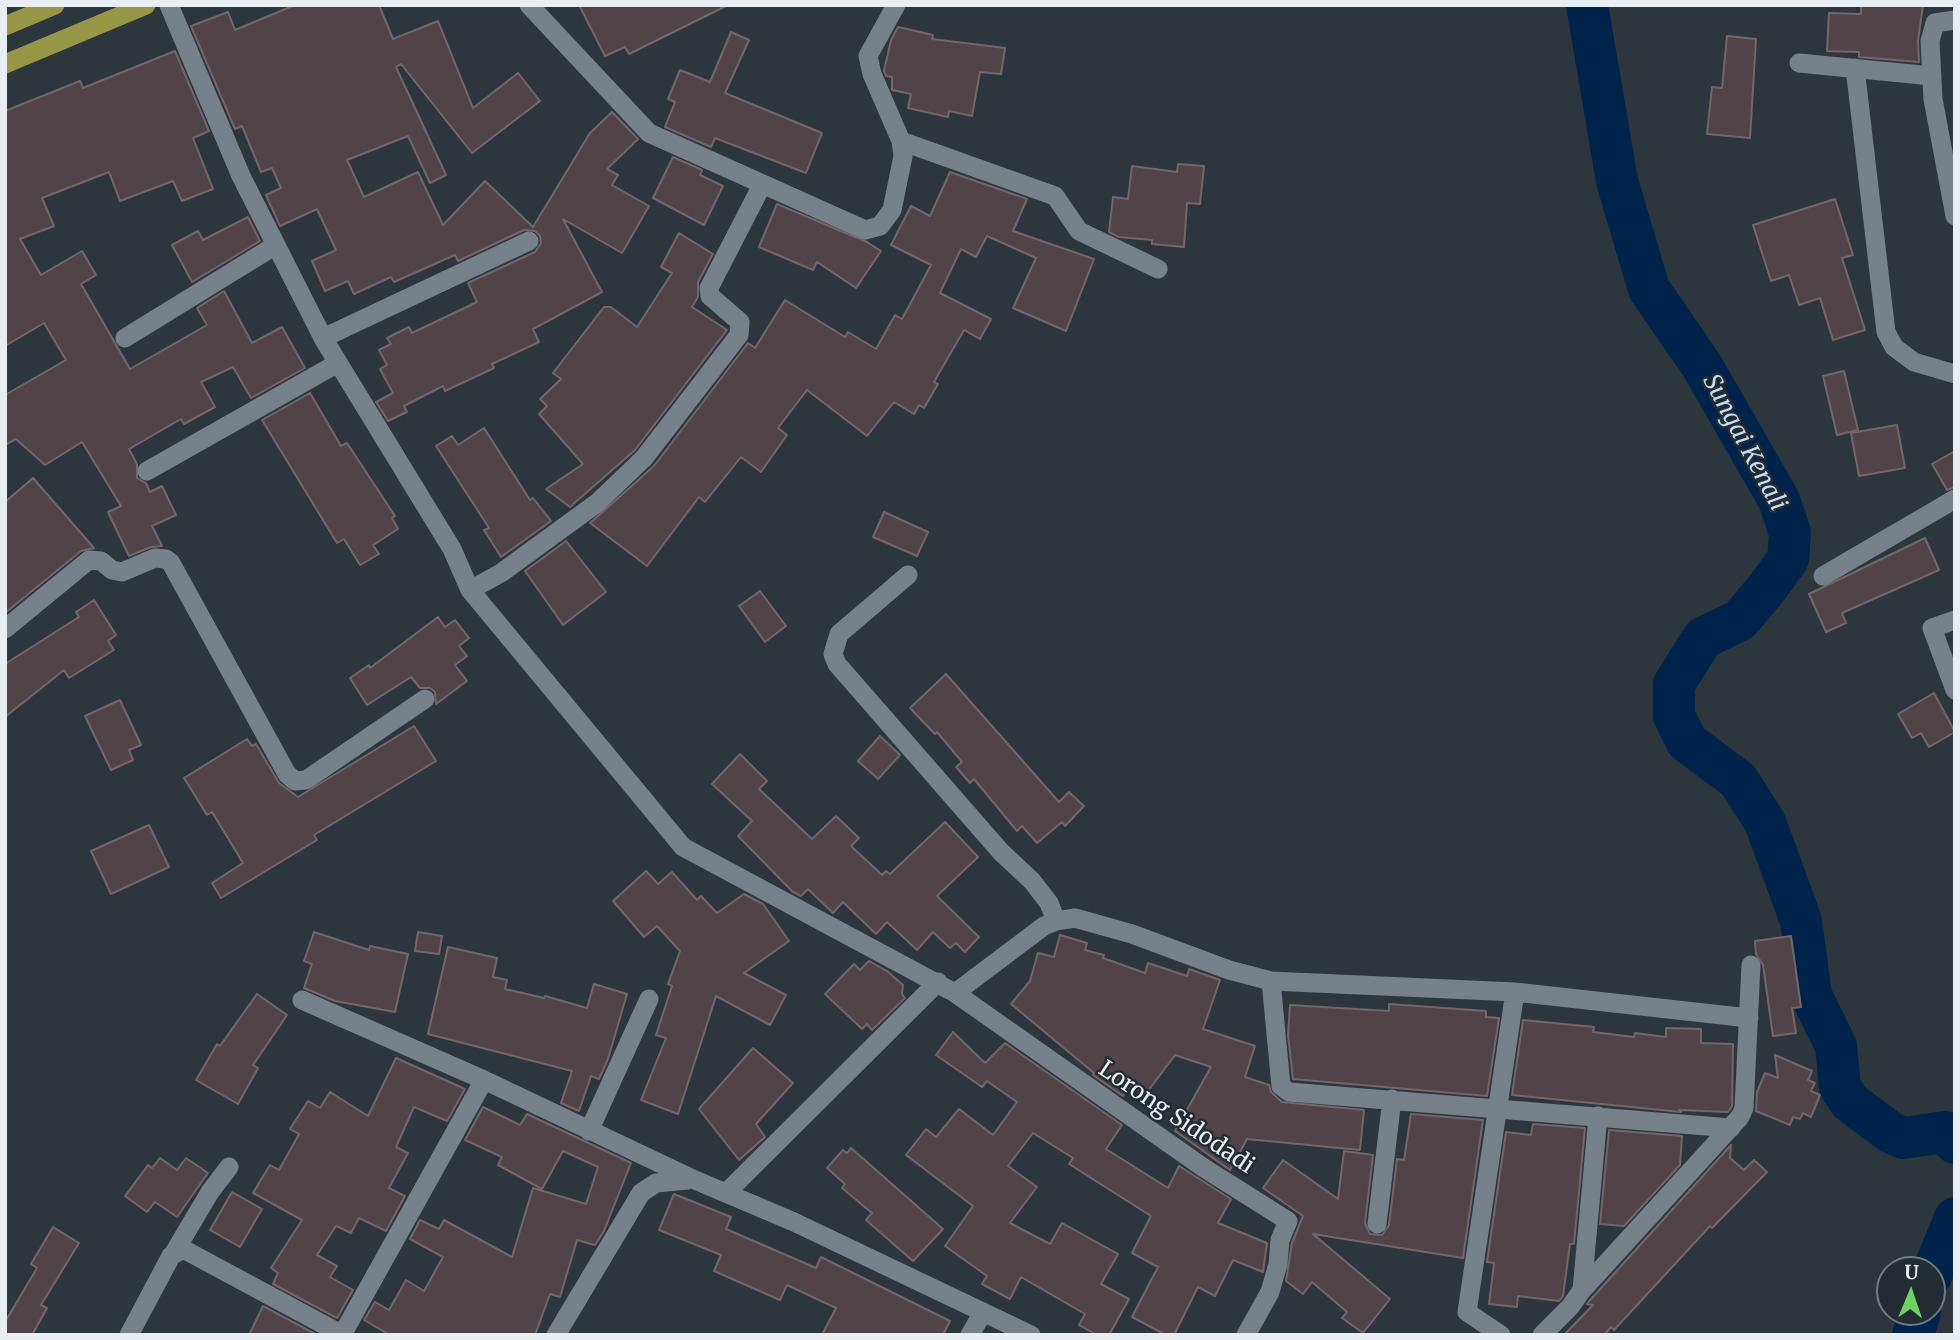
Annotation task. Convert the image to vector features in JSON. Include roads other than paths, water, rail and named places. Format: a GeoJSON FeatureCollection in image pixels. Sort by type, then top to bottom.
{"type":"FeatureCollection","features":[{"type":"Feature","properties":{"kind":"main road"},"geometry":{"type":"LineString","coordinates":[[5,26],[55,5]]}},
{"type":"Feature","properties":{"kind":"main road"},"geometry":{"type":"LineString","coordinates":[[5,64],[146,5]]}},
{"type":"Feature","properties":{"kind":"street"},"geometry":{"type":"LineString","coordinates":[[169,5],[242,176],[323,338],[452,549],[471,590],[676,841],[947,987]]}},
{"type":"Feature","properties":{"kind":"street"},"geometry":{"type":"LineString","coordinates":[[529,5],[641,127],[660,139],[857,228],[874,228],[887,220],[892,210],[903,156],[901,141],[872,74],[868,56],[897,5]]}},
{"type":"Feature","properties":{"kind":"street"},"geometry":{"type":"LineString","coordinates":[[1955,20],[1939,21],[1931,30],[1933,99],[1955,216]]}},
{"type":"Feature","properties":{"kind":"street"},"geometry":{"type":"LineString","coordinates":[[1799,63],[1932,76]]}},
{"type":"Feature","properties":{"kind":"street"},"geometry":{"type":"LineString","coordinates":[[1855,68],[1886,332],[1894,347],[1914,362],[1955,374]]}},
{"type":"Feature","properties":{"kind":"street"},"geometry":{"type":"LineString","coordinates":[[901,141],[1055,196],[1079,231],[1158,269]]}},
{"type":"Feature","properties":{"kind":"street"},"geometry":{"type":"LineString","coordinates":[[471,590],[501,573],[597,503],[644,458],[739,335],[740,321],[710,296],[709,288],[762,186]]}},
{"type":"Feature","properties":{"kind":"street"},"geometry":{"type":"LineString","coordinates":[[323,338],[530,241]]}},
{"type":"Feature","properties":{"kind":"street"},"geometry":{"type":"LineString","coordinates":[[125,338],[276,246]]}},
{"type":"Feature","properties":{"kind":"street"},"geometry":{"type":"LineString","coordinates":[[147,471],[338,363]]}},
{"type":"Feature","properties":{"kind":"street"},"geometry":{"type":"LineString","coordinates":[[1823,576],[1955,499]]}},
{"type":"Feature","properties":{"kind":"street"},"geometry":{"type":"LineString","coordinates":[[5,629],[89,560],[101,561],[113,570],[122,572],[155,558],[166,559],[288,774],[295,781],[306,780],[425,699]]}},
{"type":"Feature","properties":{"kind":"street"},"geometry":{"type":"LineString","coordinates":[[908,575],[839,634],[833,654],[837,664],[1001,852],[1032,881],[1049,902],[1056,921]]}},
{"type":"Feature","properties":{"kind":"street"},"geometry":{"type":"LineString","coordinates":[[1955,620],[1932,628],[1955,690]]}},
{"type":"Feature","properties":{"kind":"street"},"geometry":{"type":"LineString","coordinates":[[727,1192],[947,987],[1056,921],[1086,921],[1229,970],[1271,981],[1514,992],[1749,1018]]}},
{"type":"Feature","properties":{"kind":"street"},"geometry":{"type":"LineString","coordinates":[[1542,1335],[1731,1128],[1744,1108],[1751,965]]}},
{"type":"Feature","properties":{"kind":"street"},"geometry":{"type":"LineString","coordinates":[[1271,981],[1283,1090],[1731,1128]]}},
{"type":"Feature","properties":{"kind":"street","name":"Lorong Sidodadi"},"geometry":{"type":"LineString","coordinates":[[947,987],[1204,1168],[1288,1221],[1280,1240],[1270,1292],[1247,1335]]}},
{"type":"Feature","properties":{"kind":"street"},"geometry":{"type":"LineString","coordinates":[[1502,1335],[1467,1312],[1514,992]]}},
{"type":"Feature","properties":{"kind":"street"},"geometry":{"type":"LineString","coordinates":[[589,1131],[649,999]]}},
{"type":"Feature","properties":{"kind":"street"},"geometry":{"type":"LineString","coordinates":[[302,1000],[484,1080],[1031,1335]]}},
{"type":"Feature","properties":{"kind":"street"},"geometry":{"type":"LineString","coordinates":[[175,1251],[189,1250],[342,1335],[484,1080]]}},
{"type":"Feature","properties":{"kind":"street"},"geometry":{"type":"LineString","coordinates":[[1377,1224],[1392,1099]]}},
{"type":"Feature","properties":{"kind":"street"},"geometry":{"type":"LineString","coordinates":[[1582,1290],[1598,1116]]}},
{"type":"Feature","properties":{"kind":"street"},"geometry":{"type":"LineString","coordinates":[[129,1335],[209,1192],[229,1167]]}},
{"type":"Feature","properties":{"kind":"street"},"geometry":{"type":"LineString","coordinates":[[556,1335],[641,1193],[656,1183],[668,1180],[695,1180]]}},
{"type":"Feature","properties":{"kind":"street"},"geometry":{"type":"LineString","coordinates":[[970,1335],[983,1312]]}},
{"type":"Feature","properties":{"kind":"waterway","name":"Sungai Kenali"},"geometry":{"type":"LineString","coordinates":[[1587,5],[1617,181],[1649,289],[1702,366],[1779,500],[1790,533],[1788,559],[1767,588],[1740,620],[1703,638],[1674,684],[1674,716],[1687,742],[1738,780],[1765,822],[1801,921],[1811,995],[1836,1046],[1840,1087],[1850,1102],[1890,1132],[1903,1138],[1945,1132],[1955,1143]]}},
{"type":"Feature","properties":{"kind":"waterway","name":"Sungai Kenali"},"geometry":{"type":"LineString","coordinates":[[1939,1256],[1955,1218]]}},
{"type":"Feature","properties":{"kind":"waterway","name":"Sungai Kenali"},"geometry":{"type":"LineString","coordinates":[[1913,1335],[1916,1326]]}}]}
